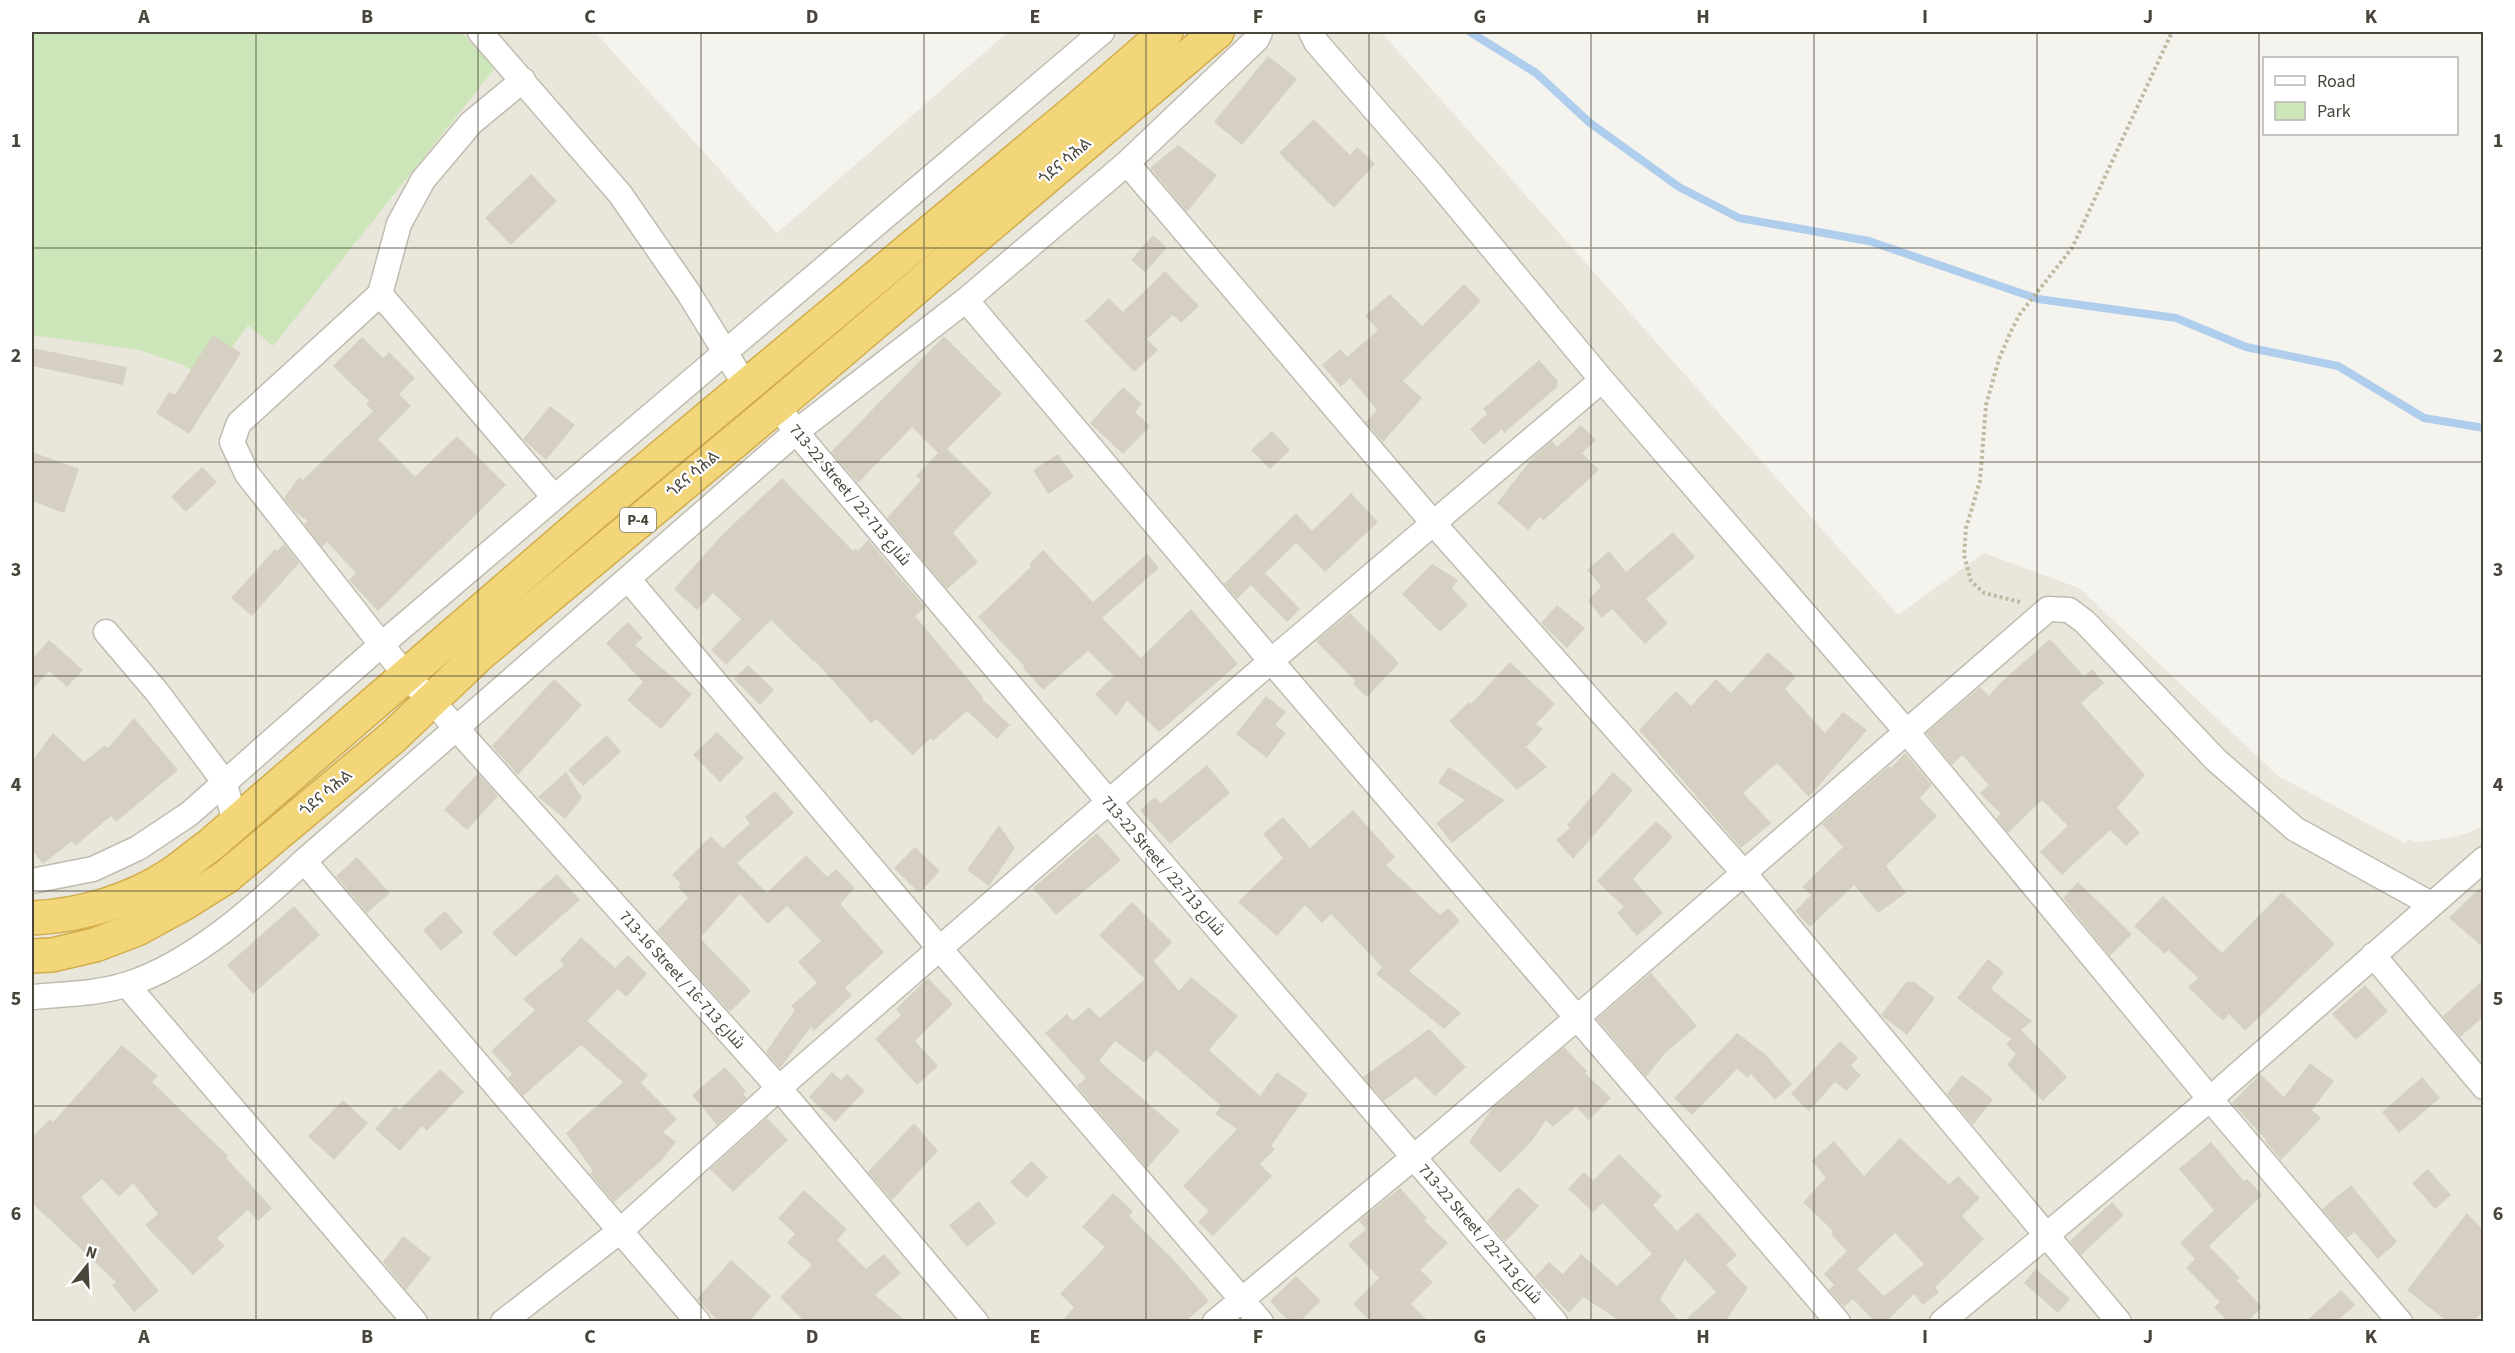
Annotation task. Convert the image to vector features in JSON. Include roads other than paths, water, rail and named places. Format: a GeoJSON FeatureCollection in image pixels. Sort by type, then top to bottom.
{"type":"FeatureCollection","features":[{"type":"Feature","properties":{"kind":"highway","name":"ጎደና ሳሕል"},"geometry":{"type":"LineString","coordinates":[[32,918],[87,910],[125,898],[170,875],[235,824],[575,529],[1082,106],[1166,32]]}},
{"type":"Feature","properties":{"kind":"highway","name":"ጎደና ሳሕል"},"geometry":{"type":"LineString","coordinates":[[32,956],[52,955],[95,945],[137,929],[226,877],[393,737],[498,639],[778,405],[1217,32]]}},
{"type":"Feature","properties":{"kind":"street"},"geometry":{"type":"LineString","coordinates":[[480,32],[620,194],[688,292],[746,386]]}},
{"type":"Feature","properties":{"kind":"street"},"geometry":{"type":"LineString","coordinates":[[32,882],[93,869],[138,848],[189,814],[381,645],[1102,32]]}},
{"type":"Feature","properties":{"kind":"street"},"geometry":{"type":"LineString","coordinates":[[32,997],[80,993],[127,985],[164,969],[255,907],[304,861],[796,432],[966,300],[1127,163],[1257,39],[1260,32]]}},
{"type":"Feature","properties":{"kind":"street"},"geometry":{"type":"LineString","coordinates":[[1311,32],[1316,42],[1431,174],[1602,380],[1906,731],[2210,1099],[2400,1322]]}},
{"type":"Feature","properties":{"kind":"street"},"geometry":{"type":"LineString","coordinates":[[523,80],[471,123],[423,180],[399,224],[380,294],[554,497]]}},
{"type":"Feature","properties":{"kind":"street"},"geometry":{"type":"LineString","coordinates":[[1127,163],[1434,524],[1743,873],[2119,1322]]}},
{"type":"Feature","properties":{"kind":"street","name":"713-16 Street / شارع 713-16"},"geometry":{"type":"LineString","coordinates":[[380,294],[239,423],[232,442],[247,474],[407,677],[431,700],[779,1089],[976,1322]]}},
{"type":"Feature","properties":{"kind":"street"},"geometry":{"type":"LineString","coordinates":[[966,300],[1271,661],[1838,1322]]}},
{"type":"Feature","properties":{"kind":"street"},"geometry":{"type":"LineString","coordinates":[[503,1322],[620,1231],[779,1089],[1271,661],[1602,380]]}},
{"type":"Feature","properties":{"kind":"street","name":"713-22 Street / شارع 713-22"},"geometry":{"type":"LineString","coordinates":[[778,405],[796,432],[1109,802],[1555,1322]]}},
{"type":"Feature","properties":{"kind":"street"},"geometry":{"type":"LineString","coordinates":[[628,579],[940,949],[1261,1322]]}},
{"type":"Feature","properties":{"kind":"street"},"geometry":{"type":"LineString","coordinates":[[1215,1322],[1578,1017],[2048,609],[2070,610],[2085,622],[2216,760],[2295,829],[2432,904]]}},
{"type":"Feature","properties":{"kind":"street"},"geometry":{"type":"LineString","coordinates":[[106,632],[157,692],[225,783],[235,824]]}},
{"type":"Feature","properties":{"kind":"street"},"geometry":{"type":"LineString","coordinates":[[1942,1322],[2210,1099],[2484,859]]}},
{"type":"Feature","properties":{"kind":"street"},"geometry":{"type":"LineString","coordinates":[[304,861],[698,1322]]}},
{"type":"Feature","properties":{"kind":"street"},"geometry":{"type":"LineString","coordinates":[[2373,955],[2484,1087]]}},
{"type":"Feature","properties":{"kind":"street"},"geometry":{"type":"LineString","coordinates":[[127,985],[415,1322]]}},
{"type":"Feature","properties":{"kind":"waterway"},"geometry":{"type":"LineString","coordinates":[[1470,32],[1536,73],[1590,123],[1679,187],[1739,218],[1869,241],[2038,299],[2176,318],[2246,347],[2338,366],[2424,418],[2484,428]]}}]}
